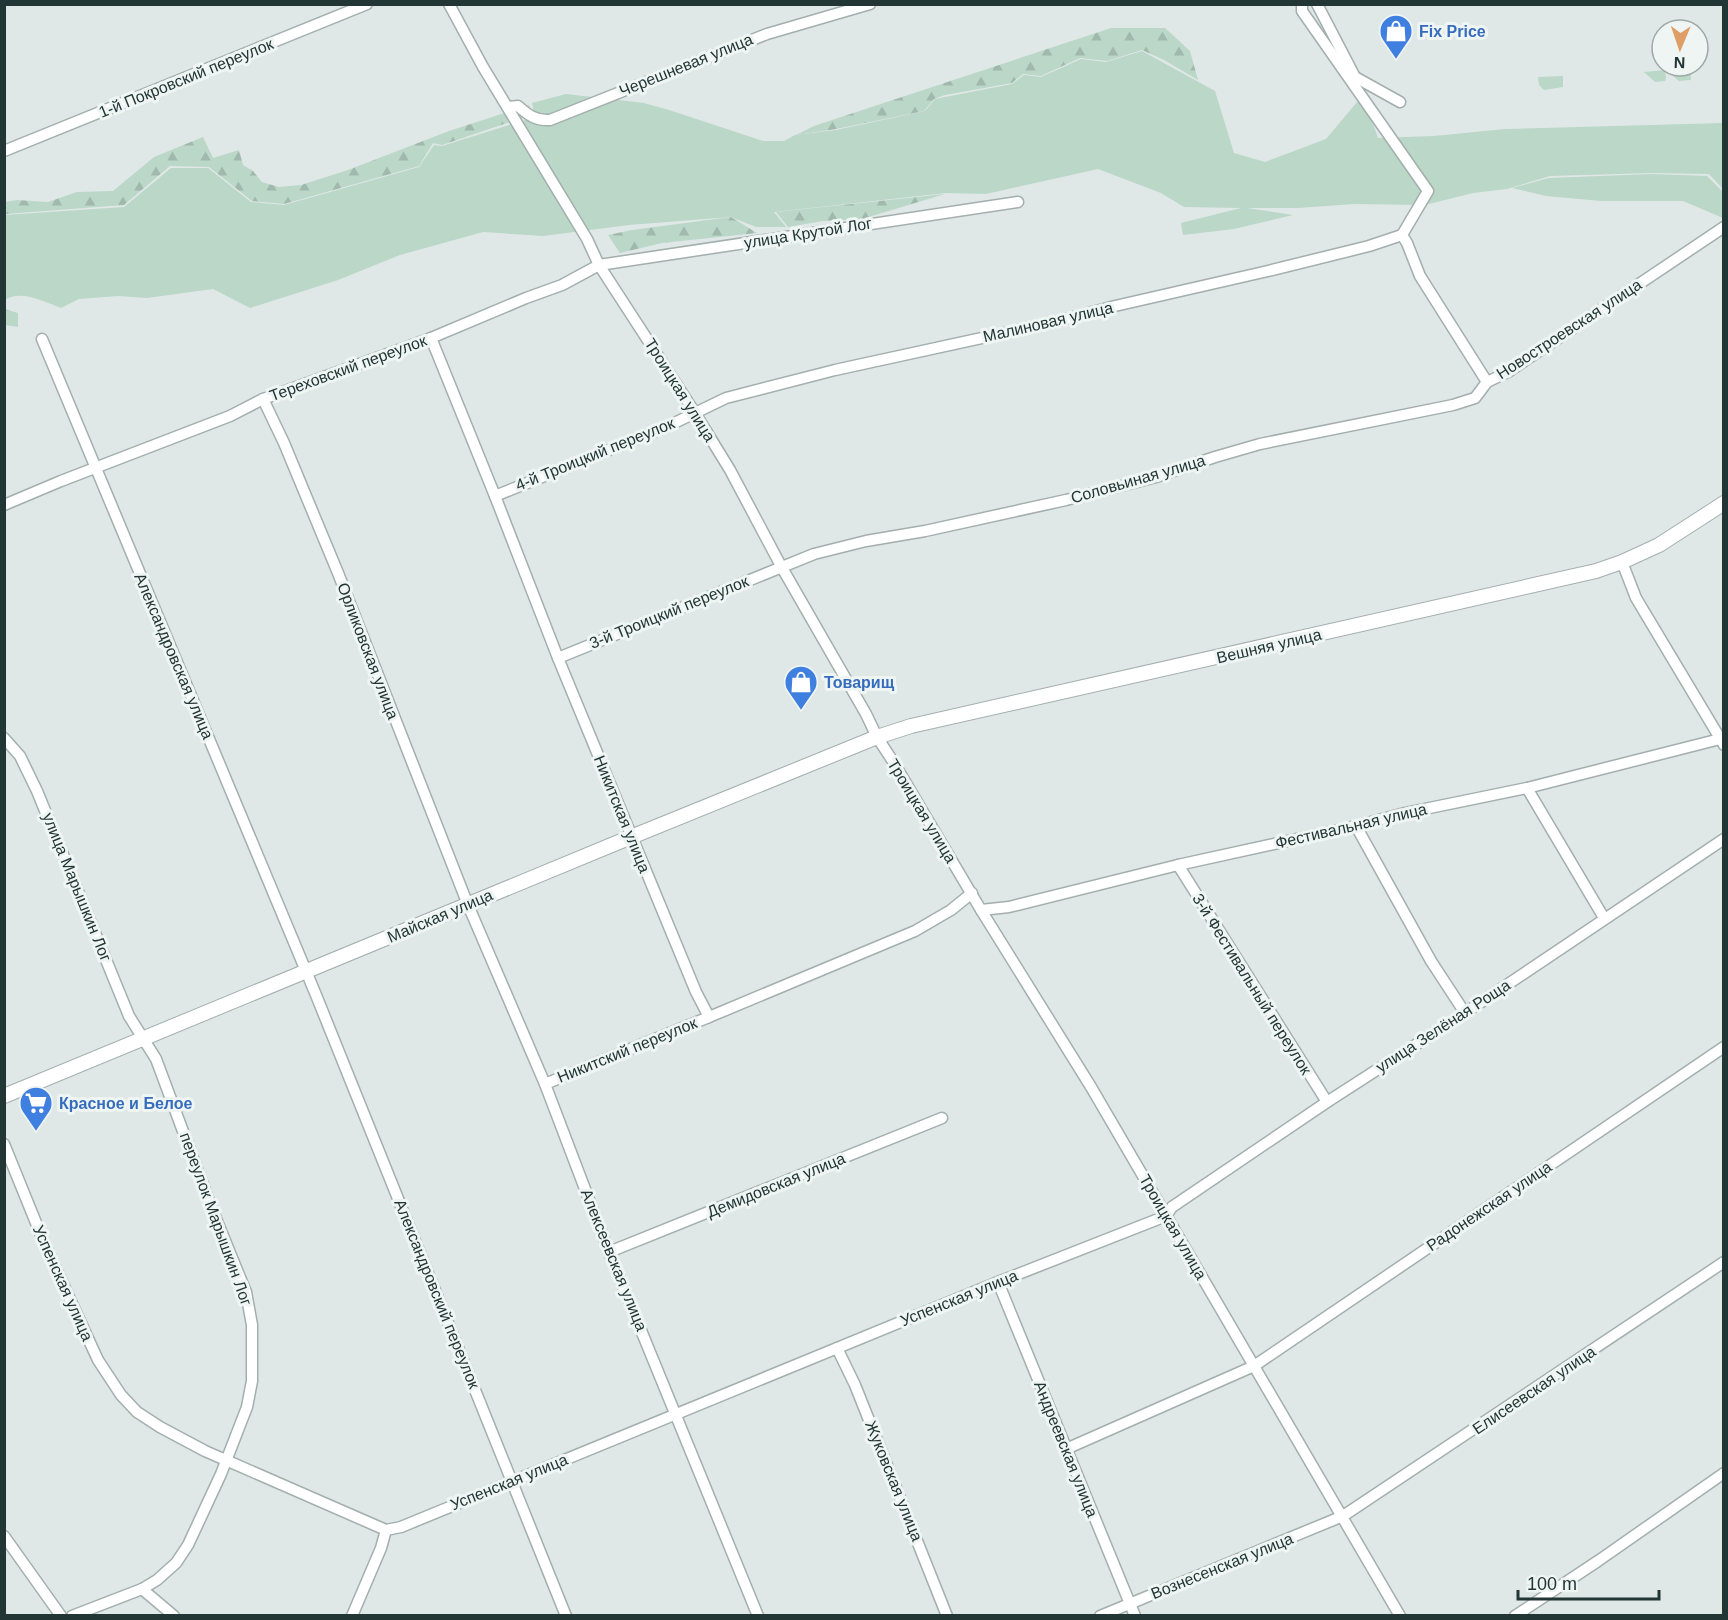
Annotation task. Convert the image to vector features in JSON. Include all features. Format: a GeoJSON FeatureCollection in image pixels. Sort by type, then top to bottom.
{"type":"FeatureCollection","features":[{"type":"Feature","properties":{"kind":"street","name":"1-й Покровский переулок"},"geometry":{"type":"LineString","coordinates":[[4,152],[367,4]]}},
{"type":"Feature","properties":{"kind":"street","name":"Троицкая улица"},"geometry":{"type":"LineString","coordinates":[[449,4],[483,68],[582,230],[599,265],[730,470],[781,566],[866,714],[876,737],[1091,1087],[1400,1616]]}},
{"type":"Feature","properties":{"kind":"street","name":"Черешневая улица"},"geometry":{"type":"LineString","coordinates":[[508,107],[518,106],[528,116],[550,120],[767,34],[870,4]]}},
{"type":"Feature","properties":{"kind":"street"},"geometry":{"type":"LineString","coordinates":[[1302,4],[1302,11],[1428,191],[1402,235]]}},
{"type":"Feature","properties":{"kind":"street"},"geometry":{"type":"LineString","coordinates":[[1317,4],[1355,77],[1400,102]]}},
{"type":"Feature","properties":{"kind":"street","name":"улица Крутой Лог"},"geometry":{"type":"LineString","coordinates":[[599,265],[1018,202]]}},
{"type":"Feature","properties":{"kind":"street","name":"Новостроевская улица"},"geometry":{"type":"LineString","coordinates":[[1402,235],[1420,276],[1487,382],[1508,372],[1724,227]]}},
{"type":"Feature","properties":{"kind":"street","name":"Малиновая улица"},"geometry":{"type":"LineString","coordinates":[[695,413],[726,398],[769,386],[1177,293],[1369,246],[1402,235]]}},
{"type":"Feature","properties":{"kind":"street","name":"Тереховский переулок"},"geometry":{"type":"LineString","coordinates":[[4,505],[230,416],[263,399],[431,338],[562,285],[599,265]]}},
{"type":"Feature","properties":{"kind":"street","name":"Никитская улица"},"geometry":{"type":"LineString","coordinates":[[431,338],[631,837],[696,992],[709,1017]]}},
{"type":"Feature","properties":{"kind":"street","name":"Александровская улица"},"geometry":{"type":"LineString","coordinates":[[42,339],[306,972]]}},
{"type":"Feature","properties":{"kind":"street","name":"Соловьиная улица"},"geometry":{"type":"LineString","coordinates":[[781,566],[814,554],[866,540],[925,531],[1066,500],[1156,477],[1260,444],[1453,405],[1475,398],[1487,382]]}},
{"type":"Feature","properties":{"kind":"street","name":"Орликовская улица"},"geometry":{"type":"LineString","coordinates":[[263,399],[284,443],[338,573],[468,905]]}},
{"type":"Feature","properties":{"kind":"street","name":"4-й Троицкий переулок"},"geometry":{"type":"LineString","coordinates":[[495,496],[695,413]]}},
{"type":"Feature","properties":{"kind":"street","name":"Вешняя улица"},"geometry":{"type":"LineString","coordinates":[[876,737],[911,726],[1567,579],[1622,562],[1659,545],[1724,503]]}},
{"type":"Feature","properties":{"kind":"street"},"geometry":{"type":"LineString","coordinates":[[1622,562],[1636,598],[1722,742]]}},
{"type":"Feature","properties":{"kind":"street","name":"3-й Троицкий переулок"},"geometry":{"type":"LineString","coordinates":[[558,658],[781,566]]}},
{"type":"Feature","properties":{"kind":"street","name":"Майская улица"},"geometry":{"type":"LineString","coordinates":[[4,1096],[876,737]]}},
{"type":"Feature","properties":{"kind":"street","name":"улица Марышкин Лог"},"geometry":{"type":"LineString","coordinates":[[4,738],[20,756],[37,791],[129,1016],[144,1039]]}},
{"type":"Feature","properties":{"kind":"street","name":"Фестивальная улица"},"geometry":{"type":"LineString","coordinates":[[981,910],[1009,907],[1178,865],[1405,813],[1527,788],[1722,742]]}},
{"type":"Feature","properties":{"kind":"street"},"geometry":{"type":"LineString","coordinates":[[1527,788],[1604,918]]}},
{"type":"Feature","properties":{"kind":"street"},"geometry":{"type":"LineString","coordinates":[[1356,826],[1431,961],[1465,1013]]}},
{"type":"Feature","properties":{"kind":"street","name":"улица Зелёная Роща"},"geometry":{"type":"LineString","coordinates":[[1166,1216],[1173,1207],[1327,1102],[1465,1013],[1724,838]]}},
{"type":"Feature","properties":{"kind":"street","name":"3-й Фестивальный переулок"},"geometry":{"type":"LineString","coordinates":[[1178,865],[1327,1102]]}},
{"type":"Feature","properties":{"kind":"street"},"geometry":{"type":"LineString","coordinates":[[709,1017],[915,931],[951,910],[972,893]]}},
{"type":"Feature","properties":{"kind":"street","name":"Алексеевская улица"},"geometry":{"type":"LineString","coordinates":[[468,905],[545,1084],[609,1252],[758,1616]]}},
{"type":"Feature","properties":{"kind":"street","name":"Александровский переулок"},"geometry":{"type":"LineString","coordinates":[[306,972],[566,1616]]}},
{"type":"Feature","properties":{"kind":"street","name":"Никитский переулок"},"geometry":{"type":"LineString","coordinates":[[545,1084],[709,1017]]}},
{"type":"Feature","properties":{"kind":"street","name":"переулок Марышкин Лог"},"geometry":{"type":"LineString","coordinates":[[72,1616],[142,1589],[168,1572],[188,1545],[247,1407],[252,1373],[252,1325],[246,1292],[212,1209],[156,1059],[144,1039]]}},
{"type":"Feature","properties":{"kind":"street","name":"Радонежская улица"},"geometry":{"type":"LineString","coordinates":[[1066,1449],[1254,1366],[1724,1047]]}},
{"type":"Feature","properties":{"kind":"street","name":"Демидовская улица"},"geometry":{"type":"LineString","coordinates":[[609,1252],[942,1118]]}},
{"type":"Feature","properties":{"kind":"street","name":"Успенская улица"},"geometry":{"type":"LineString","coordinates":[[4,1144],[45,1245],[98,1360],[121,1395],[137,1412],[160,1427],[226,1460],[386,1530],[401,1527],[998,1282],[1166,1216]]}},
{"type":"Feature","properties":{"kind":"street","name":"Елисеевская улица"},"geometry":{"type":"LineString","coordinates":[[1343,1516],[1724,1262]]}},
{"type":"Feature","properties":{"kind":"street","name":"Андреевская улица"},"geometry":{"type":"LineString","coordinates":[[998,1282],[1135,1616]]}},
{"type":"Feature","properties":{"kind":"street","name":"Жуковская улица"},"geometry":{"type":"LineString","coordinates":[[837,1348],[859,1396],[947,1616]]}},
{"type":"Feature","properties":{"kind":"street"},"geometry":{"type":"LineString","coordinates":[[1515,1616],[1724,1473]]}},
{"type":"Feature","properties":{"kind":"street","name":"Вознесенская улица"},"geometry":{"type":"LineString","coordinates":[[1100,1616],[1343,1516]]}},
{"type":"Feature","properties":{"kind":"street"},"geometry":{"type":"LineString","coordinates":[[352,1616],[381,1548],[386,1530]]}},
{"type":"Feature","properties":{"kind":"street"},"geometry":{"type":"LineString","coordinates":[[4,1536],[61,1616]]}},
{"type":"Feature","properties":{"kind":"street"},"geometry":{"type":"LineString","coordinates":[[142,1589],[174,1616]]}},
{"type":"Feature","properties":{"kind":"green space"},"geometry":{"type":"Polygon","coordinates":[[[1111,28],[1165,28],[1190,51],[1198,80],[1142,50],[1107,61],[1080,58],[1041,76],[1023,74],[1012,83],[945,95],[934,99],[924,111],[796,135],[814,126],[1111,28]]]}},
{"type":"Feature","properties":{"kind":"green space"},"geometry":{"type":"Polygon","coordinates":[[[1142,51],[1215,91],[1234,153],[1265,162],[1326,139],[1363,95],[1378,138],[1434,136],[1505,129],[1723,123],[1723,189],[1709,174],[1550,176],[1507,189],[1473,193],[1425,205],[1354,204],[1298,208],[1247,208],[1293,215],[1234,229],[1183,235],[1181,223],[1241,208],[1184,207],[1161,193],[1098,169],[986,194],[946,193],[774,212],[786,227],[756,227],[731,217],[629,225],[543,236],[483,232],[400,255],[338,280],[250,308],[213,289],[147,298],[118,296],[79,299],[61,308],[25,296],[5,300],[4,215],[124,207],[171,168],[208,168],[251,202],[284,205],[419,167],[434,145],[442,146],[535,117],[532,103],[566,94],[644,103],[763,141],[784,141],[795,135],[836,130],[925,111],[935,99],[1012,84],[1024,75],[1041,77],[1081,59],[1106,62],[1142,51]]]}},
{"type":"Feature","properties":{"kind":"green space"},"geometry":{"type":"Polygon","coordinates":[[[1563,76],[1563,87],[1544,90],[1539,85],[1538,77],[1563,76]]]}},
{"type":"Feature","properties":{"kind":"green space"},"geometry":{"type":"Polygon","coordinates":[[[1651,78],[1666,78],[1665,81],[1655,82],[1651,78]]]}},
{"type":"Feature","properties":{"kind":"green space"},"geometry":{"type":"Polygon","coordinates":[[[1675,78],[1691,78],[1691,80],[1679,81],[1675,78]]]}},
{"type":"Feature","properties":{"kind":"green space"},"geometry":{"type":"Polygon","coordinates":[[[529,105],[531,115],[442,145],[433,143],[419,166],[284,204],[252,201],[209,167],[170,166],[124,205],[5,214],[5,202],[17,200],[48,202],[77,192],[113,191],[154,157],[203,137],[213,158],[239,150],[243,165],[253,171],[262,182],[279,187],[301,185],[348,170],[449,131],[529,105]]]}},
{"type":"Feature","properties":{"kind":"green space"},"geometry":{"type":"Polygon","coordinates":[[[1652,174],[1707,176],[1723,192],[1723,218],[1683,201],[1601,201],[1546,196],[1512,188],[1549,178],[1652,174]]]}},
{"type":"Feature","properties":{"kind":"green space"},"geometry":{"type":"Polygon","coordinates":[[[945,194],[862,219],[823,221],[788,227],[776,212],[945,194]]]}},
{"type":"Feature","properties":{"kind":"green space"},"geometry":{"type":"Polygon","coordinates":[[[731,217],[757,233],[662,243],[620,253],[608,235],[632,230],[731,217]]]}},
{"type":"Feature","properties":{"kind":"green space"},"geometry":{"type":"Polygon","coordinates":[[[4,309],[18,313],[18,327],[5,325],[4,309]]]}},
{"type":"Feature","properties":{"kind":"place","name":"Fix Price"},"geometry":{"type":"Point","coordinates":[1396,60]}},
{"type":"Feature","properties":{"kind":"place","name":"Товарищ"},"geometry":{"type":"Point","coordinates":[801,711]}},
{"type":"Feature","properties":{"kind":"place","name":"Красное и Белое"},"geometry":{"type":"Point","coordinates":[36,1132]}}]}
